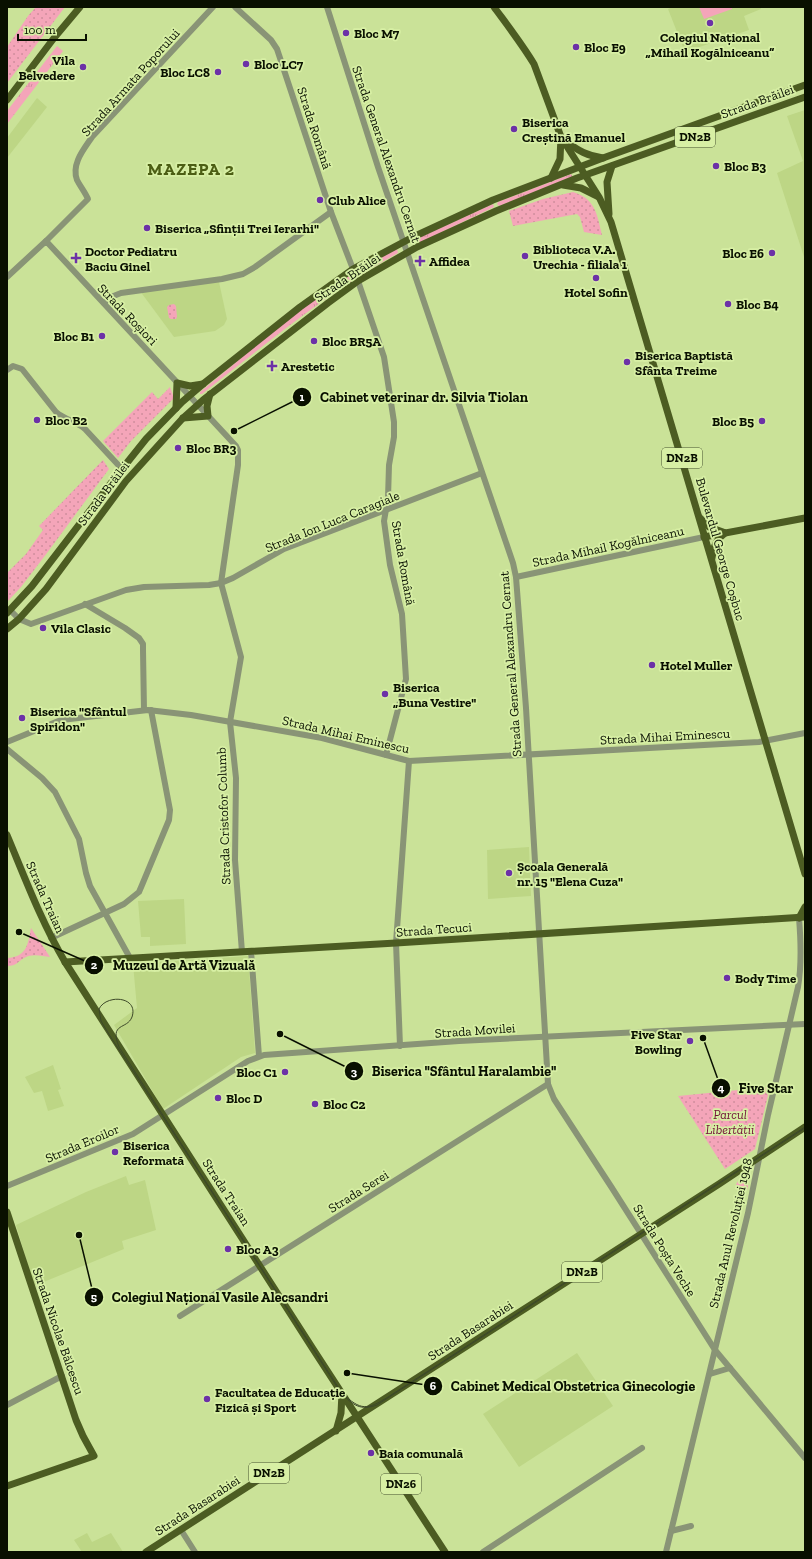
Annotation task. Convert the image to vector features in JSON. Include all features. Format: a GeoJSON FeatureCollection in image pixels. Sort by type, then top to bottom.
{"type":"FeatureCollection","features":[{"type":"Feature","properties":{"kind":"main road"},"geometry":{"type":"LineString","coordinates":[[7,100],[54,38],[80,7]]}},
{"type":"Feature","properties":{"kind":"main road"},"geometry":{"type":"LineString","coordinates":[[494,7],[515,33],[534,64],[561,137],[560,160],[551,178]]}},
{"type":"Feature","properties":{"kind":"main road","name":"Strada Brăilei"},"geometry":{"type":"LineString","coordinates":[[9,612],[41,575],[146,439],[176,408],[203,384],[310,300],[353,269],[404,241],[492,200],[805,85]]}},
{"type":"Feature","properties":{"kind":"main road","name":"Strada Brăilei"},"geometry":{"type":"LineString","coordinates":[[7,629],[19,619],[46,589],[126,481],[183,418],[210,394],[358,281],[408,252],[472,222],[555,187],[805,97]]}},
{"type":"Feature","properties":{"kind":"main road"},"geometry":{"type":"LineString","coordinates":[[561,137],[579,152],[588,156],[603,158]]}},
{"type":"Feature","properties":{"kind":"main road","name":"Bulevardul George Coșbuc"},"geometry":{"type":"LineString","coordinates":[[561,137],[598,197],[611,222],[805,874]]}},
{"type":"Feature","properties":{"kind":"main road","name":"DN2B"},"geometry":{"type":"LineString","coordinates":[[611,222],[607,200],[607,182],[612,166]]}},
{"type":"Feature","properties":{"kind":"main road"},"geometry":{"type":"LineString","coordinates":[[555,187],[576,187],[591,192],[598,197]]}},
{"type":"Feature","properties":{"kind":"main road"},"geometry":{"type":"LineString","coordinates":[[176,408],[177,382],[190,386],[203,384]]}},
{"type":"Feature","properties":{"kind":"main road"},"geometry":{"type":"LineString","coordinates":[[183,418],[208,416],[207,406],[210,394]]}},
{"type":"Feature","properties":{"kind":"main road"},"geometry":{"type":"LineString","coordinates":[[700,518],[710,527],[725,533]]}},
{"type":"Feature","properties":{"kind":"main road"},"geometry":{"type":"LineString","coordinates":[[704,537],[805,518]]}},
{"type":"Feature","properties":{"kind":"main road"},"geometry":{"type":"LineString","coordinates":[[712,561],[717,541],[720,536],[725,533]]}},
{"type":"Feature","properties":{"kind":"main road","name":"Strada Traian"},"geometry":{"type":"LineString","coordinates":[[7,835],[51,938],[65,962],[445,1552]]}},
{"type":"Feature","properties":{"kind":"main road"},"geometry":{"type":"LineString","coordinates":[[802,918],[805,907]]}},
{"type":"Feature","properties":{"kind":"main road","name":"Strada Tecuci"},"geometry":{"type":"LineString","coordinates":[[65,962],[802,918]]}},
{"type":"Feature","properties":{"kind":"main road","name":"Strada Basarabiei"},"geometry":{"type":"LineString","coordinates":[[146,1552],[336,1431],[805,1127]]}},
{"type":"Feature","properties":{"kind":"main road","name":"Strada Nicolae Bălcescu"},"geometry":{"type":"LineString","coordinates":[[7,1212],[79,1427],[94,1456],[7,1486]]}},
{"type":"Feature","properties":{"kind":"main road"},"geometry":{"type":"LineString","coordinates":[[336,1431],[341,1413],[342,1393]]}},
{"type":"Feature","properties":{"kind":"street","name":"Strada Armata Poporului"},"geometry":{"type":"LineString","coordinates":[[46,241],[88,199],[78,182],[75,172],[78,161],[92,137],[213,7]]}},
{"type":"Feature","properties":{"kind":"street","name":"Strada Română"},"geometry":{"type":"LineString","coordinates":[[235,7],[278,48],[331,212],[353,269]]}},
{"type":"Feature","properties":{"kind":"street","name":"Strada General Alexandru Cernat"},"geometry":{"type":"LineString","coordinates":[[327,7],[356,98],[513,563],[516,577],[544,1037]]}},
{"type":"Feature","properties":{"kind":"street"},"geometry":{"type":"LineString","coordinates":[[104,303],[111,297],[121,292],[222,279],[243,274],[331,212]]}},
{"type":"Feature","properties":{"kind":"street"},"geometry":{"type":"LineString","coordinates":[[7,277],[46,241]]}},
{"type":"Feature","properties":{"kind":"street","name":"Strada Roșiori"},"geometry":{"type":"LineString","coordinates":[[46,241],[236,446]]}},
{"type":"Feature","properties":{"kind":"street","name":"Strada Română"},"geometry":{"type":"LineString","coordinates":[[358,281],[382,348],[394,416],[395,433],[389,465],[387,510],[384,521],[390,565],[402,614],[406,679],[386,755]]}},
{"type":"Feature","properties":{"kind":"street"},"geometry":{"type":"LineString","coordinates":[[7,370],[13,366],[22,369],[56,412],[61,417],[80,424],[122,469]]}},
{"type":"Feature","properties":{"kind":"street","name":"Strada Cristofor Columb"},"geometry":{"type":"LineString","coordinates":[[236,446],[238,450],[238,465],[221,583],[241,656],[230,722],[236,778],[234,860],[242,952]]}},
{"type":"Feature","properties":{"kind":"street","name":"Strada Ion Luca Caragiale"},"geometry":{"type":"LineString","coordinates":[[19,619],[31,624],[131,589],[221,583],[233,578],[284,549],[482,473]]}},
{"type":"Feature","properties":{"kind":"street","name":"Strada Mihail Kogălniceanu"},"geometry":{"type":"LineString","coordinates":[[516,577],[704,537]]}},
{"type":"Feature","properties":{"kind":"street"},"geometry":{"type":"LineString","coordinates":[[85,604],[125,628],[141,641],[144,650],[144,710]]}},
{"type":"Feature","properties":{"kind":"street"},"geometry":{"type":"LineString","coordinates":[[9,612],[19,619]]}},
{"type":"Feature","properties":{"kind":"street","name":"Strada Mihai Eminescu"},"geometry":{"type":"LineString","coordinates":[[7,742],[62,720],[144,710],[230,722],[322,738],[409,761],[765,741],[805,733]]}},
{"type":"Feature","properties":{"kind":"street"},"geometry":{"type":"LineString","coordinates":[[51,938],[130,900],[139,892],[169,820],[170,810],[150,710]]}},
{"type":"Feature","properties":{"kind":"street"},"geometry":{"type":"LineString","coordinates":[[7,749],[42,778],[55,792],[79,839],[88,880],[130,958]]}},
{"type":"Feature","properties":{"kind":"street"},"geometry":{"type":"LineString","coordinates":[[400,1046],[396,943],[409,761]]}},
{"type":"Feature","properties":{"kind":"street","name":"Strada Anul Revoluției 1948"},"geometry":{"type":"LineString","coordinates":[[666,1552],[748,1213],[759,1157],[790,1025],[801,970],[802,918]]}},
{"type":"Feature","properties":{"kind":"street"},"geometry":{"type":"LineString","coordinates":[[251,951],[258,1056]]}},
{"type":"Feature","properties":{"kind":"street","name":"Strada Movilei"},"geometry":{"type":"LineString","coordinates":[[162,1114],[258,1056],[322,1050],[544,1037],[805,1024]]}},
{"type":"Feature","properties":{"kind":"street","name":"Strada Poșta Veche"},"geometry":{"type":"LineString","coordinates":[[544,1037],[548,1084],[554,1099],[715,1350],[805,1458]]}},
{"type":"Feature","properties":{"kind":"street","name":"Strada Serei"},"geometry":{"type":"LineString","coordinates":[[180,1316],[548,1084]]}},
{"type":"Feature","properties":{"kind":"street","name":"Strada Eroilor"},"geometry":{"type":"LineString","coordinates":[[7,1186],[133,1134],[162,1114]]}},
{"type":"Feature","properties":{"kind":"street"},"geometry":{"type":"LineString","coordinates":[[710,1374],[730,1368]]}},
{"type":"Feature","properties":{"kind":"street"},"geometry":{"type":"LineString","coordinates":[[7,1405],[62,1376]]}},
{"type":"Feature","properties":{"kind":"street"},"geometry":{"type":"LineString","coordinates":[[483,1552],[642,1448]]}},
{"type":"Feature","properties":{"kind":"street"},"geometry":{"type":"LineString","coordinates":[[671,1531],[691,1526]]}},
{"type":"Feature","properties":{"kind":"street"},"geometry":{"type":"LineString","coordinates":[[181,1530],[195,1552]]}},
{"type":"Feature","properties":{"kind":"shaded area","name":"Colegiul Național „Mihail Kogălniceanu”"},"geometry":{"type":"Polygon","coordinates":[[[673,7],[760,7],[761,9],[744,16],[749,30],[685,52],[668,9],[673,7]]]}},
{"type":"Feature","properties":{"kind":"shaded area"},"geometry":{"type":"Polygon","coordinates":[[[37,98],[47,107],[7,158],[7,138],[37,98]]]}},
{"type":"Feature","properties":{"kind":"shaded area"},"geometry":{"type":"Polygon","coordinates":[[[805,110],[805,260],[777,173],[803,161],[787,116],[805,110]]]}},
{"type":"Feature","properties":{"kind":"shaded area"},"geometry":{"type":"Polygon","coordinates":[[[219,282],[227,319],[224,325],[215,331],[174,337],[140,291],[219,282]]]}},
{"type":"Feature","properties":{"kind":"shaded area","name":"Școala Generală nr. 15 \"Elena Cuza\""},"geometry":{"type":"Polygon","coordinates":[[[529,847],[531,896],[488,899],[487,850],[529,847]]]}},
{"type":"Feature","properties":{"kind":"shaded area"},"geometry":{"type":"Polygon","coordinates":[[[184,899],[186,944],[150,946],[150,937],[141,937],[138,901],[184,899]]]}},
{"type":"Feature","properties":{"kind":"shaded area"},"geometry":{"type":"Polygon","coordinates":[[[248,956],[255,1053],[241,1057],[163,1109],[114,1025],[137,1008],[133,964],[248,956]]]}},
{"type":"Feature","properties":{"kind":"shaded area"},"geometry":{"type":"Polygon","coordinates":[[[53,1065],[61,1089],[58,1090],[64,1106],[48,1111],[42,1091],[34,1093],[25,1077],[53,1065]]]}},
{"type":"Feature","properties":{"kind":"shaded area"},"geometry":{"type":"Polygon","coordinates":[[[126,1176],[129,1185],[145,1180],[156,1230],[122,1241],[124,1249],[34,1286],[16,1225],[86,1192],[126,1176]]]}},
{"type":"Feature","properties":{"kind":"shaded area"},"geometry":{"type":"Polygon","coordinates":[[[577,1353],[613,1406],[519,1467],[483,1414],[577,1353]]]}},
{"type":"Feature","properties":{"kind":"shaded area"},"geometry":{"type":"Polygon","coordinates":[[[87,1533],[92,1542],[111,1533],[123,1552],[82,1552],[74,1540],[87,1533]]]}},
{"type":"Feature","properties":{"kind":"green space"},"geometry":{"type":"Polygon","coordinates":[[[36,7],[65,7],[7,83],[7,47],[36,7]]]}},
{"type":"Feature","properties":{"kind":"green space"},"geometry":{"type":"Polygon","coordinates":[[[699,7],[732,7],[732,9],[704,19],[699,7]]]}},
{"type":"Feature","properties":{"kind":"green space"},"geometry":{"type":"Polygon","coordinates":[[[57,46],[63,51],[7,124],[7,111],[57,46]]]}},
{"type":"Feature","properties":{"kind":"green space"},"geometry":{"type":"Polygon","coordinates":[[[571,174],[573,177],[499,206],[497,204],[498,202],[571,174]]]}},
{"type":"Feature","properties":{"kind":"green space"},"geometry":{"type":"Polygon","coordinates":[[[573,192],[581,195],[591,203],[597,214],[602,235],[584,232],[580,217],[577,214],[513,226],[509,211],[543,199],[573,192]]]}},
{"type":"Feature","properties":{"kind":"green space"},"geometry":{"type":"Polygon","coordinates":[[[493,204],[494,207],[419,243],[416,239],[493,204]]]}},
{"type":"Feature","properties":{"kind":"green space"},"geometry":{"type":"Polygon","coordinates":[[[397,249],[398,253],[372,268],[321,302],[202,394],[200,394],[200,392],[316,298],[357,271],[397,249]]]}},
{"type":"Feature","properties":{"kind":"green space"},"geometry":{"type":"Polygon","coordinates":[[[174,304],[176,306],[177,317],[176,319],[171,319],[169,318],[167,307],[174,304]]]}},
{"type":"Feature","properties":{"kind":"green space"},"geometry":{"type":"Polygon","coordinates":[[[170,387],[174,398],[131,441],[118,458],[103,441],[152,392],[158,399],[170,387]]]}},
{"type":"Feature","properties":{"kind":"green space"},"geometry":{"type":"Polygon","coordinates":[[[103,460],[109,469],[21,587],[7,602],[7,573],[26,554],[43,530],[39,526],[103,460]]]}},
{"type":"Feature","properties":{"kind":"green space"},"geometry":{"type":"Polygon","coordinates":[[[31,928],[50,957],[37,955],[27,956],[15,965],[7,966],[7,958],[19,955],[25,949],[31,928]]]}},
{"type":"Feature","properties":{"kind":"green space","name":"Parcul Libertății"},"geometry":{"type":"Polygon","coordinates":[[[770,1087],[755,1149],[725,1169],[678,1096],[770,1087]]]}},
{"type":"Feature","properties":{"kind":"green space"},"geometry":{"type":"Polygon","coordinates":[[[740,1180],[744,1180],[748,1186],[744,1192],[740,1192],[736,1188],[736,1184],[740,1180]]]}},
{"type":"Feature","properties":{"kind":"tram line"},"geometry":{"type":"LineString","coordinates":[[805,1127],[388,1397],[375,1404],[369,1406],[364,1407],[359,1406],[354,1403],[342,1393],[119,1047],[116,1039],[117,1030],[130,1021],[133,1010],[131,1005],[126,1001],[114,999],[103,1004],[99,1009],[101,1021],[110,1036],[341,1393],[353,1404],[361,1407],[366,1407],[371,1407],[377,1405],[805,1128]]}},
{"type":"Feature","properties":{"kind":"place","name":"Colegiul Național „Mihail Kogălniceanu”"},"geometry":{"type":"Point","coordinates":[710,23]}},
{"type":"Feature","properties":{"kind":"place","name":"Bloc M7"},"geometry":{"type":"Point","coordinates":[346,33]}},
{"type":"Feature","properties":{"kind":"place","name":"Bloc E9"},"geometry":{"type":"Point","coordinates":[576,47]}},
{"type":"Feature","properties":{"kind":"place","name":"Bloc LC7"},"geometry":{"type":"Point","coordinates":[246,64]}},
{"type":"Feature","properties":{"kind":"place","name":"Vila Belvedere"},"geometry":{"type":"Point","coordinates":[83,67]}},
{"type":"Feature","properties":{"kind":"place","name":"Bloc LC8"},"geometry":{"type":"Point","coordinates":[218,72]}},
{"type":"Feature","properties":{"kind":"place","name":"Biserica Creștină Emanuel"},"geometry":{"type":"Point","coordinates":[514,129]}},
{"type":"Feature","properties":{"kind":"place","name":"Bloc B3"},"geometry":{"type":"Point","coordinates":[716,166]}},
{"type":"Feature","properties":{"kind":"place","name":"Club Alice"},"geometry":{"type":"Point","coordinates":[320,200]}},
{"type":"Feature","properties":{"kind":"place","name":"Biserica „Sfinții Trei Ierarhi\""},"geometry":{"type":"Point","coordinates":[147,228]}},
{"type":"Feature","properties":{"kind":"place","name":"Bloc E6"},"geometry":{"type":"Point","coordinates":[772,253]}},
{"type":"Feature","properties":{"kind":"place","name":"Biblioteca V.A. Urechia - filiala 1"},"geometry":{"type":"Point","coordinates":[525,256]}},
{"type":"Feature","properties":{"kind":"place","name":"Doctor Pediatru Baciu Ginel"},"geometry":{"type":"Point","coordinates":[76,258]}},
{"type":"Feature","properties":{"kind":"place","name":"Affidea"},"geometry":{"type":"Point","coordinates":[420,261]}},
{"type":"Feature","properties":{"kind":"place","name":"Hotel Sofin"},"geometry":{"type":"Point","coordinates":[596,278]}},
{"type":"Feature","properties":{"kind":"place","name":"Bloc B4"},"geometry":{"type":"Point","coordinates":[728,304]}},
{"type":"Feature","properties":{"kind":"place","name":"Bloc B1"},"geometry":{"type":"Point","coordinates":[102,336]}},
{"type":"Feature","properties":{"kind":"place","name":"Bloc BR5A"},"geometry":{"type":"Point","coordinates":[314,341]}},
{"type":"Feature","properties":{"kind":"place","name":"Biserica Baptistă Sfânta Treime"},"geometry":{"type":"Point","coordinates":[627,362]}},
{"type":"Feature","properties":{"kind":"place","name":"Arestetic"},"geometry":{"type":"Point","coordinates":[272,366]}},
{"type":"Feature","properties":{"kind":"place","name":"Bloc B2"},"geometry":{"type":"Point","coordinates":[37,420]}},
{"type":"Feature","properties":{"kind":"place","name":"Bloc B5"},"geometry":{"type":"Point","coordinates":[762,421]}},
{"type":"Feature","properties":{"kind":"place","name":"Cabinet veterinar dr. Silvia Tiolan"},"geometry":{"type":"Point","coordinates":[234,431]}},
{"type":"Feature","properties":{"kind":"place","name":"Bloc BR3"},"geometry":{"type":"Point","coordinates":[178,448]}},
{"type":"Feature","properties":{"kind":"place","name":"Vila Clasic"},"geometry":{"type":"Point","coordinates":[43,628]}},
{"type":"Feature","properties":{"kind":"place","name":"Hotel Muller"},"geometry":{"type":"Point","coordinates":[652,665]}},
{"type":"Feature","properties":{"kind":"place","name":"Biserica „Buna Vestire\""},"geometry":{"type":"Point","coordinates":[385,694]}},
{"type":"Feature","properties":{"kind":"place","name":"Biserica \"Sfântul Spiridon\""},"geometry":{"type":"Point","coordinates":[22,718]}},
{"type":"Feature","properties":{"kind":"place","name":"Școala Generală nr. 15 \"Elena Cuza\""},"geometry":{"type":"Point","coordinates":[509,873]}},
{"type":"Feature","properties":{"kind":"place","name":"Muzeul de Artă Vizuală"},"geometry":{"type":"Point","coordinates":[19,932]}},
{"type":"Feature","properties":{"kind":"place","name":"Body Time"},"geometry":{"type":"Point","coordinates":[727,978]}},
{"type":"Feature","properties":{"kind":"place","name":"Biserica \"Sfântul Haralambie\""},"geometry":{"type":"Point","coordinates":[280,1034]}},
{"type":"Feature","properties":{"kind":"place","name":"Five Star"},"geometry":{"type":"Point","coordinates":[703,1038]}},
{"type":"Feature","properties":{"kind":"place","name":"Five Star Bowling"},"geometry":{"type":"Point","coordinates":[690,1041]}},
{"type":"Feature","properties":{"kind":"place","name":"Bloc C1"},"geometry":{"type":"Point","coordinates":[285,1072]}},
{"type":"Feature","properties":{"kind":"place","name":"Bloc D"},"geometry":{"type":"Point","coordinates":[218,1098]}},
{"type":"Feature","properties":{"kind":"place","name":"Bloc C2"},"geometry":{"type":"Point","coordinates":[315,1104]}},
{"type":"Feature","properties":{"kind":"place","name":"Biserica Reformată"},"geometry":{"type":"Point","coordinates":[115,1152]}},
{"type":"Feature","properties":{"kind":"place","name":"Colegiul Național Vasile Alecsandri"},"geometry":{"type":"Point","coordinates":[79,1235]}},
{"type":"Feature","properties":{"kind":"place","name":"Bloc A3"},"geometry":{"type":"Point","coordinates":[228,1249]}},
{"type":"Feature","properties":{"kind":"place","name":"Cabinet Medical Obstetrica Ginecologie"},"geometry":{"type":"Point","coordinates":[347,1373]}},
{"type":"Feature","properties":{"kind":"place","name":"Facultatea de Educație Fizică și Sport"},"geometry":{"type":"Point","coordinates":[207,1399]}},
{"type":"Feature","properties":{"kind":"place","name":"Baia comunală"},"geometry":{"type":"Point","coordinates":[371,1453]}},
{"type":"Feature","properties":{"kind":"district","name":"MAZEPA 2"},"geometry":{"type":"Point","coordinates":[191,169]}}]}
